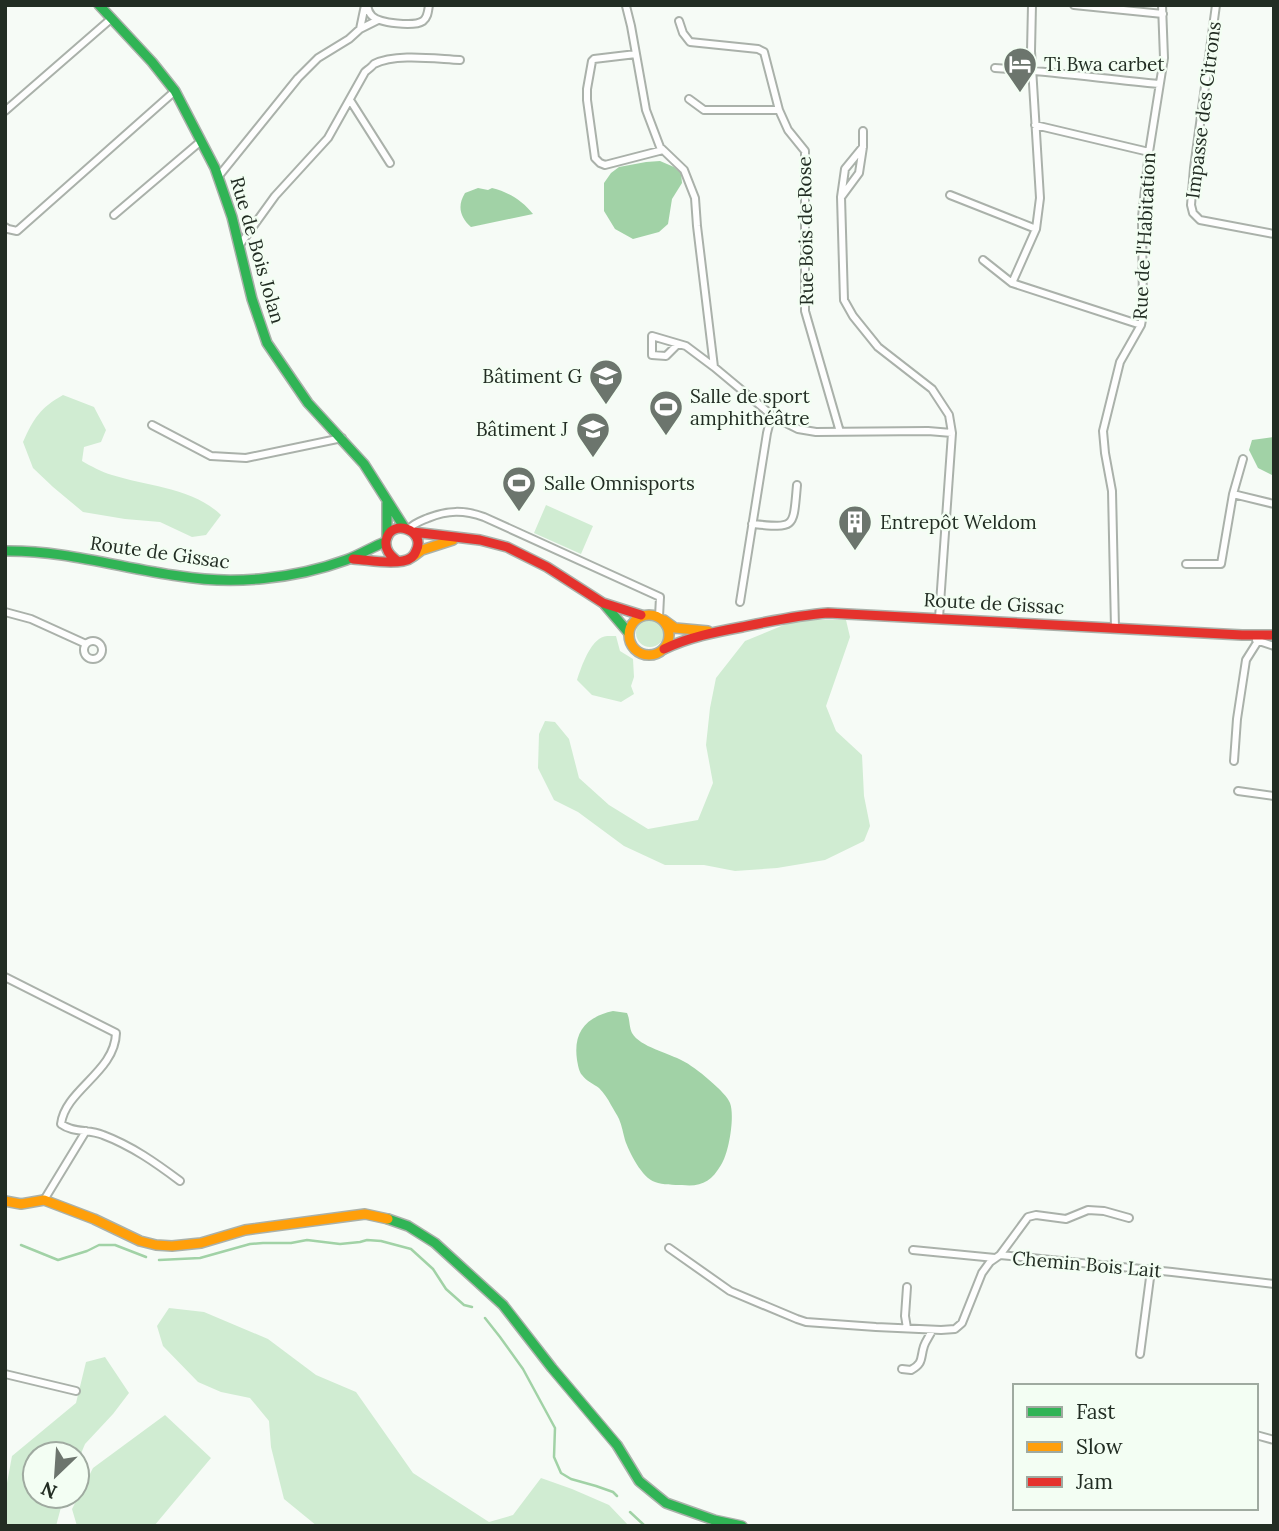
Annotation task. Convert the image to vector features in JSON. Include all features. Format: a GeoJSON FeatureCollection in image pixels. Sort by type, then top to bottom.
{"type":"FeatureCollection","features":[{"type":"Feature","properties":{"kind":"main road","name":"Rue de Bois Jolan"},"geometry":{"type":"LineString","coordinates":[[99,5],[176,92],[201,141],[218,177],[232,217],[252,299],[267,343],[307,402],[364,464],[387,503],[409,529]]}},
{"type":"Feature","properties":{"kind":"main road"},"geometry":{"type":"LineString","coordinates":[[387,503],[386,551],[396,560],[405,561],[428,547],[460,538]]}},
{"type":"Feature","properties":{"kind":"main road"},"geometry":{"type":"LineString","coordinates":[[386,539],[394,530],[409,529],[495,543],[521,553],[603,603],[628,632],[631,645],[640,653],[653,655],[664,649],[669,631],[661,618],[649,614],[641,615],[603,603]]}},
{"type":"Feature","properties":{"kind":"main road"},"geometry":{"type":"LineString","coordinates":[[409,529],[418,541],[414,556]]}},
{"type":"Feature","properties":{"kind":"main road","name":"Route de Gissac"},"geometry":{"type":"LineString","coordinates":[[5,551],[48,553],[214,580],[308,572],[349,559],[386,539]]}},
{"type":"Feature","properties":{"kind":"main road","name":"Route de Gissac"},"geometry":{"type":"LineString","coordinates":[[349,559],[396,560]]}},
{"type":"Feature","properties":{"kind":"main road","name":"Route de Gissac"},"geometry":{"type":"LineString","coordinates":[[664,649],[678,641],[715,631],[805,614],[828,613],[1274,635]]}},
{"type":"Feature","properties":{"kind":"main road"},"geometry":{"type":"LineString","coordinates":[[628,632],[632,622],[641,615]]}},
{"type":"Feature","properties":{"kind":"main road","name":"Route de Gissac"},"geometry":{"type":"LineString","coordinates":[[661,618],[675,628],[715,631]]}},
{"type":"Feature","properties":{"kind":"main road"},"geometry":{"type":"LineString","coordinates":[[5,1201],[21,1204],[44,1200],[94,1219],[140,1241],[172,1246],[201,1243],[246,1230],[365,1214],[408,1226],[435,1243],[503,1305],[617,1446],[639,1481],[666,1503],[713,1520],[742,1526]]}},
{"type":"Feature","properties":{"kind":"street"},"geometry":{"type":"LineString","coordinates":[[366,5],[369,13],[378,20],[416,24],[425,19],[429,5]]}},
{"type":"Feature","properties":{"kind":"street"},"geometry":{"type":"LineString","coordinates":[[360,29],[366,5]]}},
{"type":"Feature","properties":{"kind":"street"},"geometry":{"type":"LineString","coordinates":[[1012,283],[1036,229],[1040,198],[1032,70],[1032,5]]}},
{"type":"Feature","properties":{"kind":"street"},"geometry":{"type":"LineString","coordinates":[[1074,5],[1163,14]]}},
{"type":"Feature","properties":{"kind":"street","name":"Rue de l'Habitation"},"geometry":{"type":"LineString","coordinates":[[1115,628],[1113,508],[1103,431],[1120,362],[1141,325],[1143,315],[1142,217],[1164,58],[1161,5]]}},
{"type":"Feature","properties":{"kind":"street","name":"Impasse des Citrons"},"geometry":{"type":"LineString","coordinates":[[1216,5],[1194,167],[1191,205],[1193,213],[1200,220],[1274,234]]}},
{"type":"Feature","properties":{"kind":"street"},"geometry":{"type":"LineString","coordinates":[[626,6],[646,110],[660,147],[684,170],[695,198],[714,367]]}},
{"type":"Feature","properties":{"kind":"street"},"geometry":{"type":"LineString","coordinates":[[5,111],[112,18]]}},
{"type":"Feature","properties":{"kind":"street"},"geometry":{"type":"LineString","coordinates":[[218,177],[318,58],[378,20]]}},
{"type":"Feature","properties":{"kind":"street","name":"Rue Bois de Rose"},"geometry":{"type":"LineString","coordinates":[[679,21],[690,42],[758,48],[764,52],[779,110],[788,130],[805,151],[805,312],[840,432]]}},
{"type":"Feature","properties":{"kind":"street"},"geometry":{"type":"LineString","coordinates":[[636,54],[592,61],[587,100],[595,158],[605,165],[663,150]]}},
{"type":"Feature","properties":{"kind":"street"},"geometry":{"type":"LineString","coordinates":[[239,246],[275,196],[328,138],[365,72],[374,64],[413,58],[460,60]]}},
{"type":"Feature","properties":{"kind":"street"},"geometry":{"type":"LineString","coordinates":[[995,68],[1159,84]]}},
{"type":"Feature","properties":{"kind":"street"},"geometry":{"type":"LineString","coordinates":[[5,227],[17,231],[176,92]]}},
{"type":"Feature","properties":{"kind":"street"},"geometry":{"type":"LineString","coordinates":[[690,99],[704,110],[779,110]]}},
{"type":"Feature","properties":{"kind":"street"},"geometry":{"type":"LineString","coordinates":[[350,100],[390,163]]}},
{"type":"Feature","properties":{"kind":"street"},"geometry":{"type":"LineString","coordinates":[[1035,125],[1149,152]]}},
{"type":"Feature","properties":{"kind":"street"},"geometry":{"type":"LineString","coordinates":[[841,197],[859,173],[863,131]]}},
{"type":"Feature","properties":{"kind":"street"},"geometry":{"type":"LineString","coordinates":[[114,215],[201,141]]}},
{"type":"Feature","properties":{"kind":"street"},"geometry":{"type":"LineString","coordinates":[[863,147],[845,169],[841,197],[844,300],[878,347],[932,389],[949,415],[952,433],[939,618]]}},
{"type":"Feature","properties":{"kind":"street"},"geometry":{"type":"LineString","coordinates":[[950,195],[1036,229]]}},
{"type":"Feature","properties":{"kind":"street"},"geometry":{"type":"LineString","coordinates":[[983,260],[1012,283],[1141,325]]}},
{"type":"Feature","properties":{"kind":"street"},"geometry":{"type":"LineString","coordinates":[[678,344],[686,346],[714,367],[774,417],[798,429],[816,432],[952,433]]}},
{"type":"Feature","properties":{"kind":"street"},"geometry":{"type":"LineString","coordinates":[[740,602],[767,433],[774,417]]}},
{"type":"Feature","properties":{"kind":"street"},"geometry":{"type":"LineString","coordinates":[[152,425],[211,456],[246,458],[342,438]]}},
{"type":"Feature","properties":{"kind":"street"},"geometry":{"type":"LineString","coordinates":[[1186,564],[1221,564],[1233,494],[1243,459]]}},
{"type":"Feature","properties":{"kind":"street"},"geometry":{"type":"LineString","coordinates":[[752,524],[784,526],[790,523],[795,508],[797,485]]}},
{"type":"Feature","properties":{"kind":"street"},"geometry":{"type":"LineString","coordinates":[[1233,494],[1274,504]]}},
{"type":"Feature","properties":{"kind":"street"},"geometry":{"type":"LineString","coordinates":[[409,529],[419,522],[446,512],[461,511],[484,517],[660,597],[661,618]]}},
{"type":"Feature","properties":{"kind":"street"},"geometry":{"type":"LineString","coordinates":[[5,612],[31,619],[86,644]]}},
{"type":"Feature","properties":{"kind":"street"},"geometry":{"type":"LineString","coordinates":[[1242,635],[1274,646]]}},
{"type":"Feature","properties":{"kind":"street"},"geometry":{"type":"LineString","coordinates":[[1234,761],[1244,668],[1258,641]]}},
{"type":"Feature","properties":{"kind":"street"},"geometry":{"type":"LineString","coordinates":[[1238,790],[1274,796]]}},
{"type":"Feature","properties":{"kind":"street"},"geometry":{"type":"LineString","coordinates":[[5,977],[116,1033],[116,1044],[108,1058],[62,1115],[61,1124],[67,1129],[101,1134],[141,1153],[180,1181]]}},
{"type":"Feature","properties":{"kind":"street"},"geometry":{"type":"LineString","coordinates":[[44,1200],[86,1131]]}},
{"type":"Feature","properties":{"kind":"street"},"geometry":{"type":"LineString","coordinates":[[913,1250],[998,1257],[1028,1217],[1037,1215],[1066,1219],[1088,1210],[1129,1218]]}},
{"type":"Feature","properties":{"kind":"street","name":"Chemin Bois Lait"},"geometry":{"type":"LineString","coordinates":[[669,1248],[730,1291],[806,1322],[932,1330],[955,1329],[962,1323],[982,1273],[990,1262],[998,1257],[1274,1284]]}},
{"type":"Feature","properties":{"kind":"street"},"geometry":{"type":"LineString","coordinates":[[1140,1354],[1152,1270]]}},
{"type":"Feature","properties":{"kind":"street"},"geometry":{"type":"LineString","coordinates":[[906,1287],[906,1328]]}},
{"type":"Feature","properties":{"kind":"street"},"geometry":{"type":"LineString","coordinates":[[902,1369],[911,1370],[919,1365],[924,1345],[932,1330]]}},
{"type":"Feature","properties":{"kind":"street"},"geometry":{"type":"LineString","coordinates":[[5,1374],[76,1391]]}},
{"type":"Feature","properties":{"kind":"shaded area"},"geometry":{"type":"Polygon","coordinates":[[[660,161],[681,173],[682,183],[672,199],[668,224],[659,232],[633,239],[615,229],[604,211],[604,183],[619,167],[660,161]]]}},
{"type":"Feature","properties":{"kind":"shaded area"},"geometry":{"type":"Polygon","coordinates":[[[478,188],[492,188],[509,194],[533,214],[471,227],[464,219],[460,207],[465,193],[478,188]]]}},
{"type":"Feature","properties":{"kind":"shaded area"},"geometry":{"type":"Polygon","coordinates":[[[63,395],[94,407],[106,430],[101,442],[84,447],[82,461],[108,474],[183,493],[210,506],[221,515],[206,535],[192,537],[160,522],[83,512],[33,468],[23,442],[38,414],[63,395]]]}},
{"type":"Feature","properties":{"kind":"shaded area"},"geometry":{"type":"Polygon","coordinates":[[[1274,437],[1274,476],[1258,468],[1249,450],[1252,440],[1274,437]]]}},
{"type":"Feature","properties":{"kind":"shaded area"},"geometry":{"type":"Polygon","coordinates":[[[546,505],[593,526],[581,554],[534,533],[546,505]]]}},
{"type":"Feature","properties":{"kind":"shaded area"},"geometry":{"type":"Polygon","coordinates":[[[650,619],[660,623],[664,633],[660,643],[650,647],[640,643],[636,633],[640,623],[650,619]]]}},
{"type":"Feature","properties":{"kind":"shaded area"},"geometry":{"type":"Polygon","coordinates":[[[796,620],[846,620],[850,637],[826,706],[836,731],[862,755],[864,796],[870,826],[864,841],[825,860],[777,868],[735,871],[704,865],[665,865],[624,846],[578,812],[554,800],[538,768],[539,734],[545,721],[555,722],[569,739],[579,778],[609,805],[648,829],[698,820],[713,783],[706,745],[716,678],[745,641],[796,620]]]}},
{"type":"Feature","properties":{"kind":"shaded area"},"geometry":{"type":"Polygon","coordinates":[[[616,636],[620,651],[633,659],[634,677],[631,686],[634,694],[621,702],[592,695],[577,680],[591,647],[603,637],[616,636]]]}},
{"type":"Feature","properties":{"kind":"shaded area"},"geometry":{"type":"Polygon","coordinates":[[[613,1011],[627,1013],[631,1031],[641,1042],[695,1068],[728,1099],[731,1109],[729,1144],[717,1171],[705,1182],[695,1185],[665,1184],[650,1180],[630,1151],[619,1119],[607,1098],[580,1072],[576,1050],[583,1027],[595,1017],[613,1011]]]}},
{"type":"Feature","properties":{"kind":"shaded area"},"geometry":{"type":"Polygon","coordinates":[[[169,1308],[204,1312],[268,1339],[316,1375],[356,1392],[413,1473],[489,1522],[513,1515],[541,1478],[609,1505],[629,1526],[317,1526],[284,1499],[271,1447],[269,1421],[250,1398],[221,1392],[198,1382],[163,1346],[157,1326],[169,1308]]]}},
{"type":"Feature","properties":{"kind":"shaded area"},"geometry":{"type":"Polygon","coordinates":[[[105,1357],[129,1393],[89,1440],[31,1440],[76,1403],[86,1362],[105,1357]]]}},
{"type":"Feature","properties":{"kind":"shaded area"},"geometry":{"type":"Polygon","coordinates":[[[165,1415],[211,1458],[154,1526],[77,1526],[72,1510],[91,1510],[93,1468],[165,1415]]]}},
{"type":"Feature","properties":{"kind":"shaded area"},"geometry":{"type":"Polygon","coordinates":[[[21,1449],[21,1510],[60,1510],[56,1526],[5,1526],[5,1494],[12,1456],[21,1449]]]}},
{"type":"Feature","properties":{"kind":"waterway"},"geometry":{"type":"LineString","coordinates":[[159,1260],[200,1258],[250,1244],[307,1240],[340,1244],[381,1241],[411,1249],[433,1269],[446,1289],[464,1305],[472,1307]]}},
{"type":"Feature","properties":{"kind":"waterway"},"geometry":{"type":"LineString","coordinates":[[21,1245],[58,1260],[99,1245],[115,1245],[146,1257]]}},
{"type":"Feature","properties":{"kind":"waterway"},"geometry":{"type":"LineString","coordinates":[[485,1318],[523,1369],[555,1428],[554,1457],[561,1473],[571,1479],[613,1492],[617,1496]]}},
{"type":"Feature","properties":{"kind":"waterway"},"geometry":{"type":"LineString","coordinates":[[630,1512],[645,1526]]}},
{"type":"Feature","properties":{"kind":"traffic: fast"},"geometry":{"type":"LineString","coordinates":[[99,5],[175,91],[215,168],[232,217],[252,299],[267,343],[308,403],[364,464],[404,527]]}},
{"type":"Feature","properties":{"kind":"traffic: fast"},"geometry":{"type":"LineString","coordinates":[[387,503],[387,537]]}},
{"type":"Feature","properties":{"kind":"traffic: fast"},"geometry":{"type":"LineString","coordinates":[[5,551],[71,556],[200,579],[242,580],[285,576],[326,567],[385,542]]}},
{"type":"Feature","properties":{"kind":"traffic: fast"},"geometry":{"type":"LineString","coordinates":[[605,605],[628,632]]}},
{"type":"Feature","properties":{"kind":"traffic: fast"},"geometry":{"type":"LineString","coordinates":[[388,1219],[408,1226],[435,1243],[503,1305],[617,1445],[639,1481],[666,1503],[714,1520],[742,1526]]}},
{"type":"Feature","properties":{"kind":"traffic: slow"},"geometry":{"type":"LineString","coordinates":[[414,556],[422,550],[453,540]]}},
{"type":"Feature","properties":{"kind":"traffic: slow"},"geometry":{"type":"LineString","coordinates":[[649,615],[657,616],[663,621],[668,627],[669,635],[668,643],[663,649],[657,654],[649,655],[641,654],[635,649],[630,643],[629,635],[630,627],[635,621],[641,616],[649,615]]}},
{"type":"Feature","properties":{"kind":"traffic: slow"},"geometry":{"type":"LineString","coordinates":[[664,620],[675,628],[708,631]]}},
{"type":"Feature","properties":{"kind":"traffic: slow"},"geometry":{"type":"LineString","coordinates":[[5,1201],[21,1204],[44,1200],[94,1219],[140,1241],[172,1246],[201,1243],[245,1230],[365,1214],[388,1219]]}},
{"type":"Feature","properties":{"kind":"traffic: jam"},"geometry":{"type":"LineString","coordinates":[[353,559],[391,562],[413,557],[418,544],[417,537],[407,529],[394,529],[386,541],[388,552],[396,560]]}},
{"type":"Feature","properties":{"kind":"traffic: jam"},"geometry":{"type":"LineString","coordinates":[[413,532],[480,540],[507,547],[547,567],[603,603],[641,615]]}},
{"type":"Feature","properties":{"kind":"traffic: jam"},"geometry":{"type":"LineString","coordinates":[[664,649],[712,633],[785,618],[828,613],[1274,635]]}},
{"type":"Feature","properties":{"kind":"place","name":"Ti Bwa carbet"},"geometry":{"type":"Point","coordinates":[1020,94]}},
{"type":"Feature","properties":{"kind":"place","name":"Bâtiment G"},"geometry":{"type":"Point","coordinates":[606,406]}},
{"type":"Feature","properties":{"kind":"place","name":"Salle de sport amphithéâtre"},"geometry":{"type":"Point","coordinates":[666,437]}},
{"type":"Feature","properties":{"kind":"place","name":"Bâtiment J"},"geometry":{"type":"Point","coordinates":[593,459]}},
{"type":"Feature","properties":{"kind":"place","name":"Salle Omnisports"},"geometry":{"type":"Point","coordinates":[519,513]}},
{"type":"Feature","properties":{"kind":"place","name":"Entrepôt Weldom"},"geometry":{"type":"Point","coordinates":[855,552]}}]}
